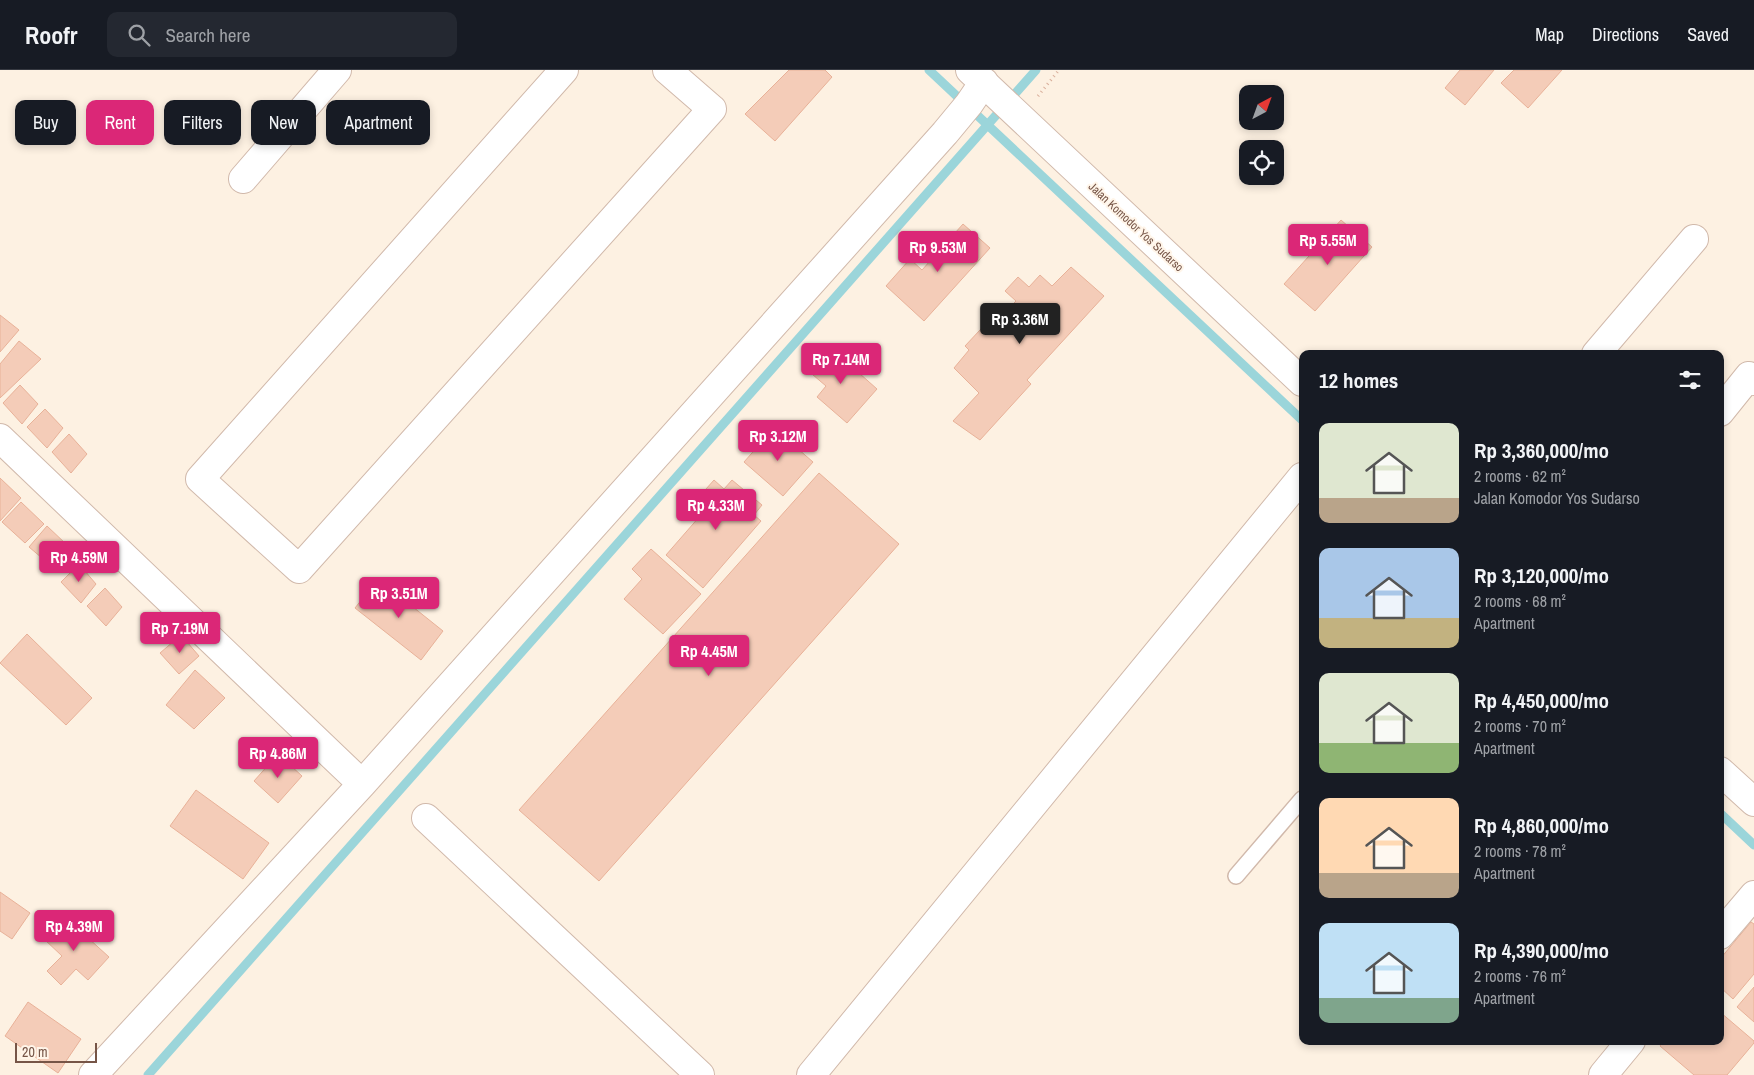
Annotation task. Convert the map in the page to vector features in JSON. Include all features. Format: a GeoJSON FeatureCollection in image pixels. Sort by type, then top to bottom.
{"type":"FeatureCollection","features":[{"type":"Feature","properties":{"kind":"street"},"geometry":{"type":"LineString","coordinates":[[243,179],[337,70]]}},
{"type":"Feature","properties":{"kind":"street"},"geometry":{"type":"LineString","coordinates":[[564,70],[200,479],[299,569],[712,109],[667,70]]}},
{"type":"Feature","properties":{"kind":"street"},"geometry":{"type":"LineString","coordinates":[[93,1075],[362,784],[945,133],[977,86]]}},
{"type":"Feature","properties":{"kind":"street","name":"Jalan Komodor Yos Sudarso"},"geometry":{"type":"LineString","coordinates":[[977,86],[1020,117],[1299,379]]}},
{"type":"Feature","properties":{"kind":"street"},"geometry":{"type":"LineString","coordinates":[[1599,350],[1694,239]]}},
{"type":"Feature","properties":{"kind":"street"},"geometry":{"type":"LineString","coordinates":[[1724,408],[1752,376]]}},
{"type":"Feature","properties":{"kind":"street"},"geometry":{"type":"LineString","coordinates":[[0,438],[362,784]]}},
{"type":"Feature","properties":{"kind":"street"},"geometry":{"type":"LineString","coordinates":[[811,1075],[1299,481]]}},
{"type":"Feature","properties":{"kind":"street"},"geometry":{"type":"LineString","coordinates":[[1724,775],[1754,802]]}},
{"type":"Feature","properties":{"kind":"street"},"geometry":{"type":"LineString","coordinates":[[426,818],[700,1075]]}},
{"type":"Feature","properties":{"kind":"street"},"geometry":{"type":"LineString","coordinates":[[1724,930],[1751,898]]}},
{"type":"Feature","properties":{"kind":"street"},"geometry":{"type":"LineString","coordinates":[[1603,1075],[1628,1045]]}},
{"type":"Feature","properties":{"kind":"lane"},"geometry":{"type":"LineString","coordinates":[[1236,876],[1299,802]]}},
{"type":"Feature","properties":{"kind":"building"},"geometry":{"type":"Polygon","coordinates":[[[789,70],[825,70],[832,77],[775,141],[745,114],[789,70]]]}},
{"type":"Feature","properties":{"kind":"building"},"geometry":{"type":"Polygon","coordinates":[[[1460,70],[1494,70],[1465,105],[1445,88],[1460,70]]]}},
{"type":"Feature","properties":{"kind":"building"},"geometry":{"type":"Polygon","coordinates":[[[1514,70],[1562,70],[1528,108],[1501,83],[1514,70]]]}},
{"type":"Feature","properties":{"kind":"building"},"geometry":{"type":"Polygon","coordinates":[[[1341,220],[1372,247],[1315,311],[1284,284],[1341,220]]]}},
{"type":"Feature","properties":{"kind":"building"},"geometry":{"type":"Polygon","coordinates":[[[963,224],[990,248],[924,321],[886,286],[910,259],[922,270],[963,224]]]}},
{"type":"Feature","properties":{"kind":"building"},"geometry":{"type":"Polygon","coordinates":[[[1071,267],[1104,296],[1027,380],[1031,384],[980,440],[953,421],[979,393],[954,368],[969,350],[965,346],[994,315],[998,319],[1016,301],[1005,291],[1018,277],[1029,287],[1040,275],[1052,286],[1071,267]]]}},
{"type":"Feature","properties":{"kind":"building"},"geometry":{"type":"Polygon","coordinates":[[[0,315],[19,330],[0,352],[0,315]]]}},
{"type":"Feature","properties":{"kind":"building"},"geometry":{"type":"Polygon","coordinates":[[[19,341],[41,359],[0,398],[0,364],[19,341]]]}},
{"type":"Feature","properties":{"kind":"building"},"geometry":{"type":"Polygon","coordinates":[[[832,349],[877,389],[847,423],[817,397],[826,386],[806,369],[817,356],[821,360],[832,349]]]}},
{"type":"Feature","properties":{"kind":"building"},"geometry":{"type":"Polygon","coordinates":[[[20,385],[38,404],[22,424],[3,403],[20,385]]]}},
{"type":"Feature","properties":{"kind":"building"},"geometry":{"type":"Polygon","coordinates":[[[45,409],[63,428],[47,448],[27,427],[45,409]]]}},
{"type":"Feature","properties":{"kind":"building"},"geometry":{"type":"Polygon","coordinates":[[[774,428],[813,462],[783,496],[744,462],[774,428]]]}},
{"type":"Feature","properties":{"kind":"building"},"geometry":{"type":"Polygon","coordinates":[[[69,434],[87,454],[71,473],[52,452],[69,434]]]}},
{"type":"Feature","properties":{"kind":"building"},"geometry":{"type":"Polygon","coordinates":[[[819,473],[899,544],[599,881],[519,810],[819,473]]]}},
{"type":"Feature","properties":{"kind":"building"},"geometry":{"type":"Polygon","coordinates":[[[0,478],[21,498],[0,521],[0,478]]]}},
{"type":"Feature","properties":{"kind":"building"},"geometry":{"type":"Polygon","coordinates":[[[714,480],[724,489],[732,480],[762,505],[754,515],[761,521],[703,588],[666,555],[700,516],[690,507],[714,480]]]}},
{"type":"Feature","properties":{"kind":"building"},"geometry":{"type":"Polygon","coordinates":[[[21,502],[44,524],[25,543],[2,522],[21,502]]]}},
{"type":"Feature","properties":{"kind":"building"},"geometry":{"type":"Polygon","coordinates":[[[47,526],[66,544],[49,564],[29,547],[47,526]]]}},
{"type":"Feature","properties":{"kind":"building"},"geometry":{"type":"Polygon","coordinates":[[[651,549],[701,594],[663,634],[624,599],[642,579],[632,569],[651,549]]]}},
{"type":"Feature","properties":{"kind":"building"},"geometry":{"type":"Polygon","coordinates":[[[79,564],[96,584],[81,603],[61,582],[79,564]]]}},
{"type":"Feature","properties":{"kind":"building"},"geometry":{"type":"Polygon","coordinates":[[[378,579],[443,631],[421,660],[355,608],[378,579]]]}},
{"type":"Feature","properties":{"kind":"building"},"geometry":{"type":"Polygon","coordinates":[[[105,588],[122,607],[106,626],[87,606],[105,588]]]}},
{"type":"Feature","properties":{"kind":"building"},"geometry":{"type":"Polygon","coordinates":[[[27,634],[92,698],[66,725],[0,663],[27,634]]]}},
{"type":"Feature","properties":{"kind":"building"},"geometry":{"type":"Polygon","coordinates":[[[181,635],[199,656],[179,674],[160,653],[181,635]]]}},
{"type":"Feature","properties":{"kind":"building"},"geometry":{"type":"Polygon","coordinates":[[[195,670],[225,698],[194,729],[166,705],[195,670]]]}},
{"type":"Feature","properties":{"kind":"building"},"geometry":{"type":"Polygon","coordinates":[[[278,754],[302,776],[278,803],[254,781],[278,754]]]}},
{"type":"Feature","properties":{"kind":"building"},"geometry":{"type":"Polygon","coordinates":[[[196,790],[269,843],[243,879],[170,826],[196,790]]]}},
{"type":"Feature","properties":{"kind":"building"},"geometry":{"type":"Polygon","coordinates":[[[0,892],[30,913],[12,939],[0,931],[0,892]]]}},
{"type":"Feature","properties":{"kind":"building"},"geometry":{"type":"Polygon","coordinates":[[[65,917],[109,957],[88,980],[76,969],[61,985],[47,971],[62,956],[44,939],[65,917]]]}},
{"type":"Feature","properties":{"kind":"building"},"geometry":{"type":"Polygon","coordinates":[[[1751,922],[1754,924],[1754,974],[1733,999],[1724,991],[1724,954],[1751,922]]]}},
{"type":"Feature","properties":{"kind":"building"},"geometry":{"type":"Polygon","coordinates":[[[1754,987],[1754,1022],[1737,1007],[1754,987]]]}},
{"type":"Feature","properties":{"kind":"building"},"geometry":{"type":"Polygon","coordinates":[[[28,1002],[81,1039],[58,1073],[5,1036],[28,1002]]]}},
{"type":"Feature","properties":{"kind":"building"},"geometry":{"type":"Polygon","coordinates":[[[1724,1015],[1754,1041],[1727,1075],[1694,1075],[1660,1046],[1724,1045],[1724,1015]]]}},
{"type":"Feature","properties":{"kind":"waterway"},"geometry":{"type":"LineString","coordinates":[[929,70],[1299,417]]}},
{"type":"Feature","properties":{"kind":"waterway"},"geometry":{"type":"LineString","coordinates":[[148,1075],[1036,70]]}},
{"type":"Feature","properties":{"kind":"waterway"},"geometry":{"type":"LineString","coordinates":[[1724,817],[1754,845]]}}]}
